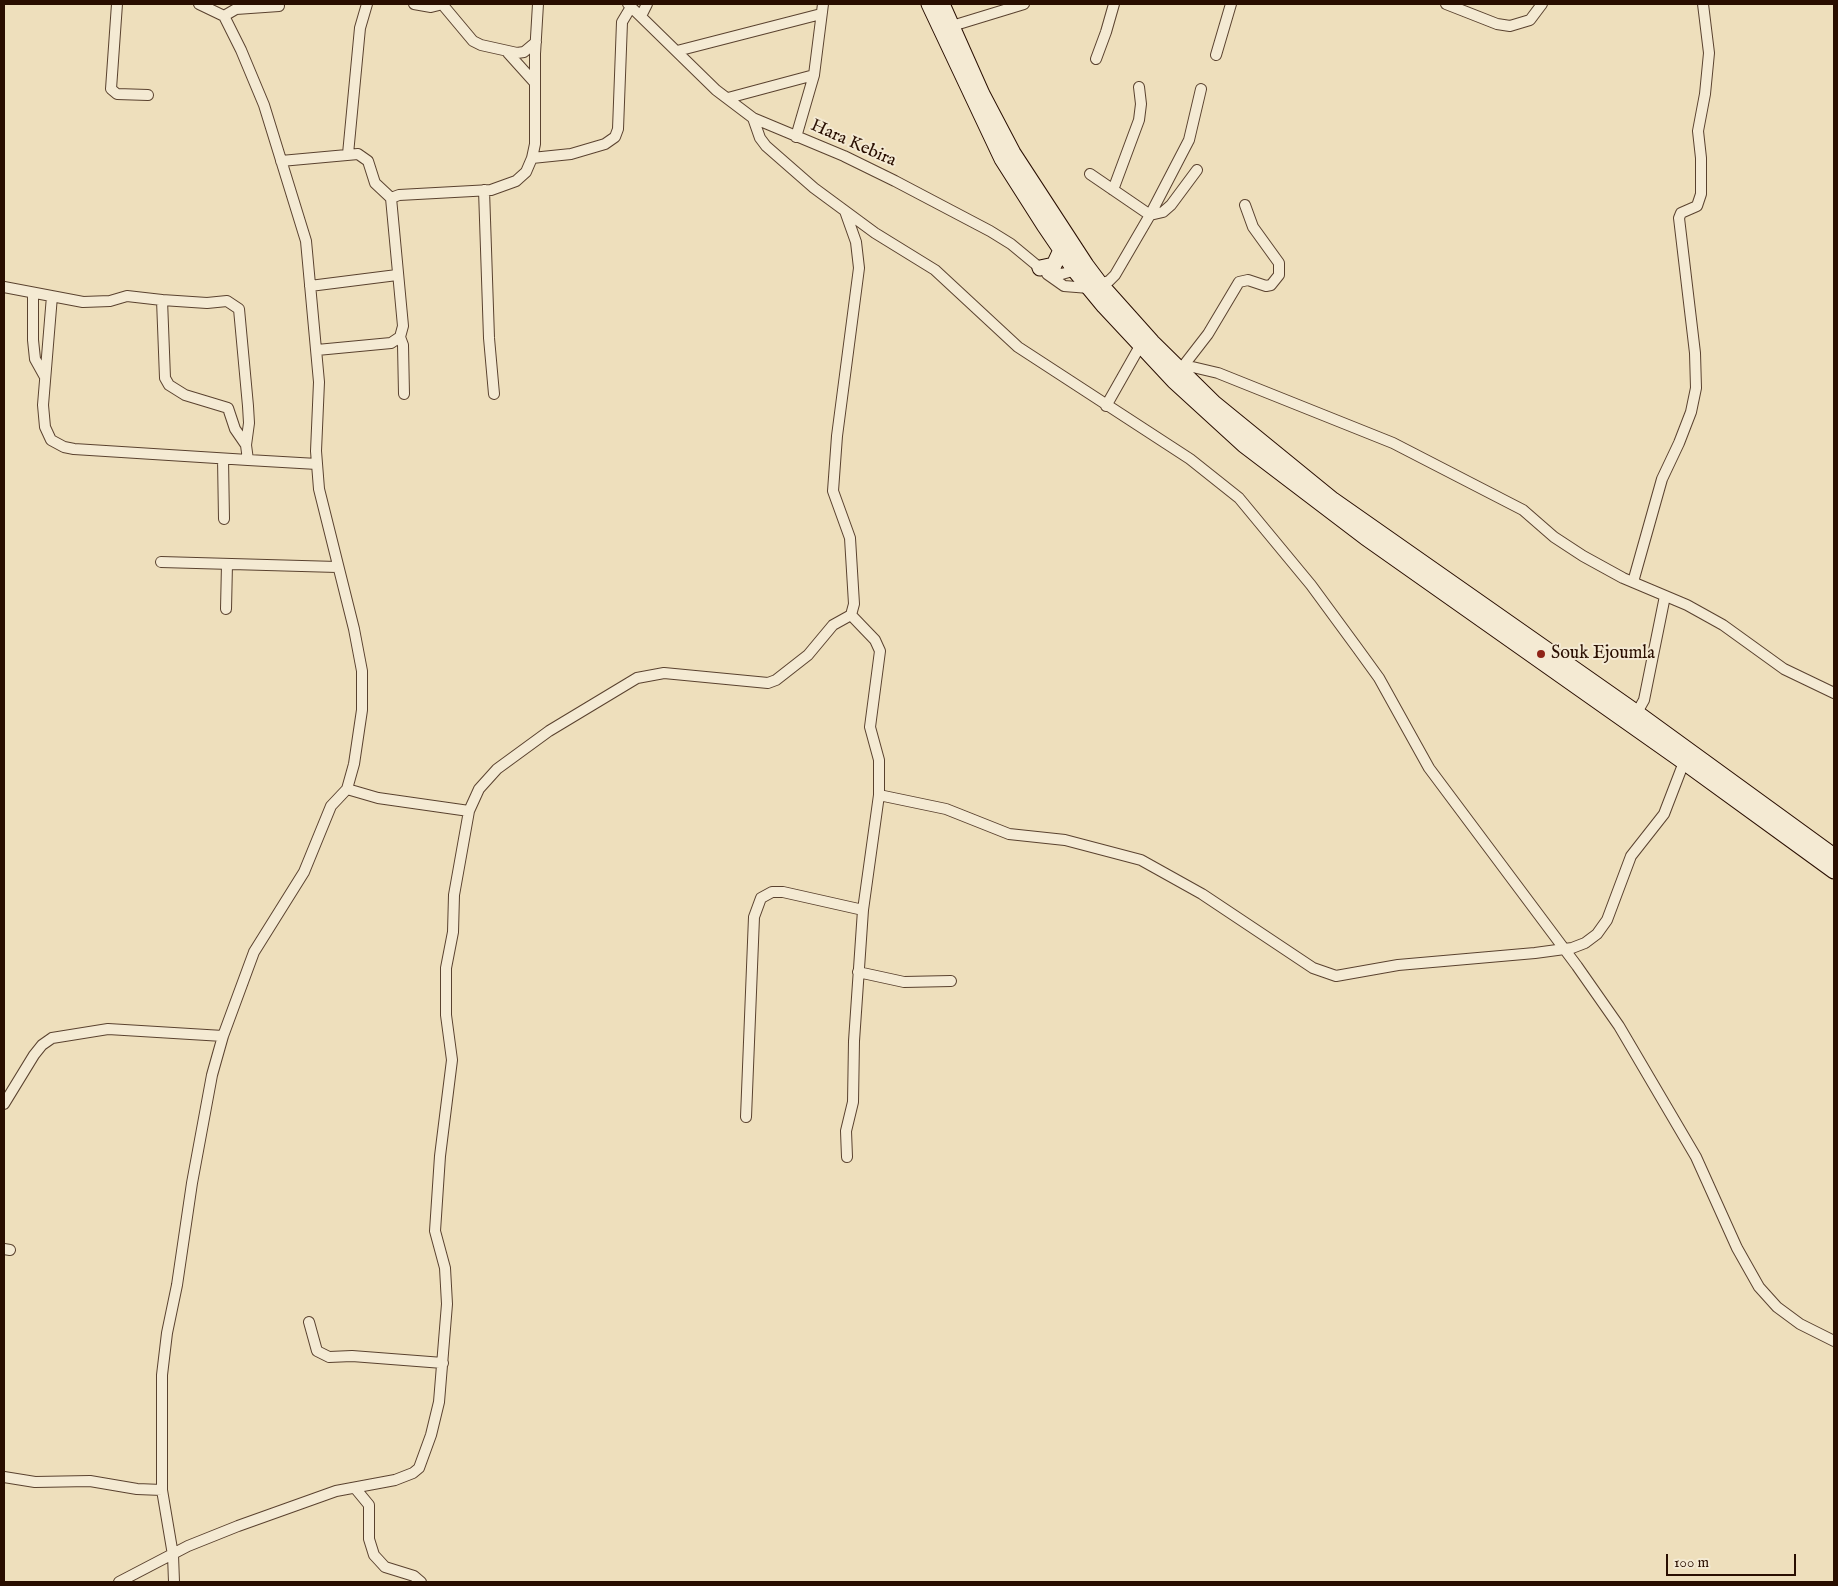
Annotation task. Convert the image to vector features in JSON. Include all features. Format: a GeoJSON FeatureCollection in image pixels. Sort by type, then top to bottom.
{"type":"FeatureCollection","features":[{"type":"Feature","properties":{"kind":"main road"},"geometry":{"type":"LineString","coordinates":[[928,4],[1007,156],[1061,250],[1081,269]]}},
{"type":"Feature","properties":{"kind":"main road"},"geometry":{"type":"LineString","coordinates":[[942,4],[1007,156],[1081,269],[1140,346],[1179,372]]}},
{"type":"Feature","properties":{"kind":"main road"},"geometry":{"type":"LineString","coordinates":[[1040,268],[1054,265],[1061,250]]}},
{"type":"Feature","properties":{"kind":"main road"},"geometry":{"type":"LineString","coordinates":[[1095,287],[1179,372],[1244,445],[1633,718],[1767,815],[1834,871]]}},
{"type":"Feature","properties":{"kind":"main road"},"geometry":{"type":"LineString","coordinates":[[1633,718],[1684,762],[1834,856]]}},
{"type":"Feature","properties":{"kind":"street"},"geometry":{"type":"LineString","coordinates":[[117,4],[111,89],[117,94],[148,95]]}},
{"type":"Feature","properties":{"kind":"street"},"geometry":{"type":"LineString","coordinates":[[174,1582],[173,1555],[162,1490],[164,1351],[177,1286],[203,1120],[223,1036],[254,952],[304,872],[331,806],[347,789],[354,764],[362,710],[362,671],[354,629],[319,489],[316,433],[319,382],[318,350],[306,241],[264,104],[224,16],[199,4]]}},
{"type":"Feature","properties":{"kind":"street"},"geometry":{"type":"LineString","coordinates":[[348,154],[360,28],[367,4]]}},
{"type":"Feature","properties":{"kind":"street"},"geometry":{"type":"LineString","coordinates":[[414,4],[431,8],[443,4],[473,41],[508,53],[524,52],[536,42]]}},
{"type":"Feature","properties":{"kind":"street"},"geometry":{"type":"LineString","coordinates":[[391,198],[399,195],[491,190],[516,181],[526,172],[532,158],[538,4]]}},
{"type":"Feature","properties":{"kind":"street"},"geometry":{"type":"LineString","coordinates":[[641,16],[647,4]]}},
{"type":"Feature","properties":{"kind":"street"},"geometry":{"type":"LineString","coordinates":[[952,26],[1024,4]]}},
{"type":"Feature","properties":{"kind":"street"},"geometry":{"type":"LineString","coordinates":[[1096,59],[1114,4]]}},
{"type":"Feature","properties":{"kind":"street"},"geometry":{"type":"LineString","coordinates":[[1216,55],[1231,4]]}},
{"type":"Feature","properties":{"kind":"street"},"geometry":{"type":"LineString","coordinates":[[1446,4],[1482,19],[1510,26],[1530,20],[1542,4]]}},
{"type":"Feature","properties":{"kind":"street"},"geometry":{"type":"LineString","coordinates":[[1633,582],[1662,479],[1682,436],[1696,388],[1695,353],[1679,218],[1681,213],[1697,206],[1701,194],[1701,158],[1698,131],[1705,94],[1709,53],[1703,4]]}},
{"type":"Feature","properties":{"kind":"street"},"geometry":{"type":"LineString","coordinates":[[532,158],[572,154],[605,144],[615,137],[618,129],[622,22],[630,5]]}},
{"type":"Feature","properties":{"kind":"street","name":"Hara Kebira"},"geometry":{"type":"LineString","coordinates":[[630,5],[728,98],[754,118],[868,167],[975,223],[1011,244],[1040,268],[1053,274],[1081,269]]}},
{"type":"Feature","properties":{"kind":"street"},"geometry":{"type":"LineString","coordinates":[[224,16],[236,9],[279,6]]}},
{"type":"Feature","properties":{"kind":"street"},"geometry":{"type":"LineString","coordinates":[[678,51],[822,9],[814,75],[796,137]]}},
{"type":"Feature","properties":{"kind":"street"},"geometry":{"type":"LineString","coordinates":[[508,53],[535,84]]}},
{"type":"Feature","properties":{"kind":"street"},"geometry":{"type":"LineString","coordinates":[[728,98],[814,75]]}},
{"type":"Feature","properties":{"kind":"street"},"geometry":{"type":"LineString","coordinates":[[1113,190],[1139,120],[1141,104],[1139,87]]}},
{"type":"Feature","properties":{"kind":"street"},"geometry":{"type":"LineString","coordinates":[[1040,268],[1064,286],[1095,287],[1115,274],[1150,215],[1189,140],[1201,89]]}},
{"type":"Feature","properties":{"kind":"street"},"geometry":{"type":"LineString","coordinates":[[754,118],[760,138],[773,154],[875,233],[935,270],[1018,347],[1214,476],[1239,498],[1272,536],[1369,664],[1398,710],[1429,768],[1542,917],[1629,1042],[1696,1157],[1737,1248],[1759,1287],[1777,1307],[1800,1324],[1834,1341]]}},
{"type":"Feature","properties":{"kind":"street"},"geometry":{"type":"LineString","coordinates":[[281,161],[348,154],[364,157],[375,183],[391,198],[403,326],[400,337],[404,394]]}},
{"type":"Feature","properties":{"kind":"street"},"geometry":{"type":"LineString","coordinates":[[1090,174],[1150,215],[1162,212],[1171,205],[1197,170]]}},
{"type":"Feature","properties":{"kind":"street"},"geometry":{"type":"LineString","coordinates":[[484,190],[489,338],[494,394]]}},
{"type":"Feature","properties":{"kind":"street"},"geometry":{"type":"LineString","coordinates":[[1179,372],[1208,334],[1239,282],[1248,280],[1266,286],[1271,285],[1279,275],[1278,263],[1253,228],[1245,205]]}},
{"type":"Feature","properties":{"kind":"street"},"geometry":{"type":"LineString","coordinates":[[119,1582],[238,1526],[336,1491],[395,1480],[414,1473],[419,1468],[431,1435],[439,1402],[443,1363],[447,1304],[445,1268],[436,1239],[435,1220],[440,1156],[452,1060],[446,1015],[446,968],[453,932],[454,895],[469,811],[479,789],[497,769],[549,731],[622,686],[645,675],[664,673],[768,683],[776,680],[808,655],[833,625],[851,615],[854,604],[850,538],[833,491],[840,408],[859,268],[856,242],[845,210]]}},
{"type":"Feature","properties":{"kind":"street"},"geometry":{"type":"LineString","coordinates":[[310,286],[397,276]]}},
{"type":"Feature","properties":{"kind":"street"},"geometry":{"type":"LineString","coordinates":[[4,287],[83,302],[110,301],[126,296],[207,303],[227,301],[239,309],[249,422],[246,445],[248,460]]}},
{"type":"Feature","properties":{"kind":"street"},"geometry":{"type":"LineString","coordinates":[[33,293],[32,340],[35,359],[46,378]]}},
{"type":"Feature","properties":{"kind":"street"},"geometry":{"type":"LineString","coordinates":[[52,296],[44,427],[47,436],[57,444],[101,452],[317,464]]}},
{"type":"Feature","properties":{"kind":"street"},"geometry":{"type":"LineString","coordinates":[[162,300],[165,378],[169,386],[185,396],[228,408],[235,429],[246,445]]}},
{"type":"Feature","properties":{"kind":"street"},"geometry":{"type":"LineString","coordinates":[[318,350],[391,343],[400,337]]}},
{"type":"Feature","properties":{"kind":"street"},"geometry":{"type":"LineString","coordinates":[[1106,406],[1140,346]]}},
{"type":"Feature","properties":{"kind":"street"},"geometry":{"type":"LineString","coordinates":[[1179,372],[1218,373],[1401,447],[1523,510],[1571,548],[1600,566],[1724,625],[1784,668],[1834,694]]}},
{"type":"Feature","properties":{"kind":"street"},"geometry":{"type":"LineString","coordinates":[[223,459],[224,519]]}},
{"type":"Feature","properties":{"kind":"street"},"geometry":{"type":"LineString","coordinates":[[160,562],[337,567]]}},
{"type":"Feature","properties":{"kind":"street"},"geometry":{"type":"LineString","coordinates":[[226,608],[227,564]]}},
{"type":"Feature","properties":{"kind":"street"},"geometry":{"type":"LineString","coordinates":[[1633,718],[1644,700],[1665,596]]}},
{"type":"Feature","properties":{"kind":"street"},"geometry":{"type":"LineString","coordinates":[[848,1158],[846,1132],[853,1102],[858,972],[863,910],[879,794],[878,754],[870,727],[880,651],[876,640],[851,615]]}},
{"type":"Feature","properties":{"kind":"street"},"geometry":{"type":"LineString","coordinates":[[879,794],[946,809],[1008,834],[1065,840],[1141,860],[1202,894],[1313,968],[1336,976],[1398,965],[1579,947],[1597,934],[1607,920],[1631,856],[1664,814],[1684,762]]}},
{"type":"Feature","properties":{"kind":"street"},"geometry":{"type":"LineString","coordinates":[[347,789],[378,798],[469,811]]}},
{"type":"Feature","properties":{"kind":"street"},"geometry":{"type":"LineString","coordinates":[[746,1117],[754,917],[761,898],[772,892],[783,892],[863,910]]}},
{"type":"Feature","properties":{"kind":"street"},"geometry":{"type":"LineString","coordinates":[[1575,963],[1579,947]]}},
{"type":"Feature","properties":{"kind":"street"},"geometry":{"type":"LineString","coordinates":[[858,972],[904,982],[951,981]]}},
{"type":"Feature","properties":{"kind":"street"},"geometry":{"type":"LineString","coordinates":[[4,1104],[34,1055],[42,1045],[52,1038],[108,1029],[223,1036]]}},
{"type":"Feature","properties":{"kind":"street"},"geometry":{"type":"LineString","coordinates":[[309,1322],[317,1351],[329,1357],[352,1356],[443,1363]]}},
{"type":"Feature","properties":{"kind":"street"},"geometry":{"type":"LineString","coordinates":[[4,1478],[35,1482],[90,1481],[137,1489],[162,1490]]}},
{"type":"Feature","properties":{"kind":"street"},"geometry":{"type":"LineString","coordinates":[[355,1488],[369,1505],[368,1539],[374,1555],[385,1567],[414,1576],[421,1582]]}},
{"type":"Feature","properties":{"kind":"place","name":"Souk Ejoumla"},"geometry":{"type":"Point","coordinates":[1541,654]}}]}
